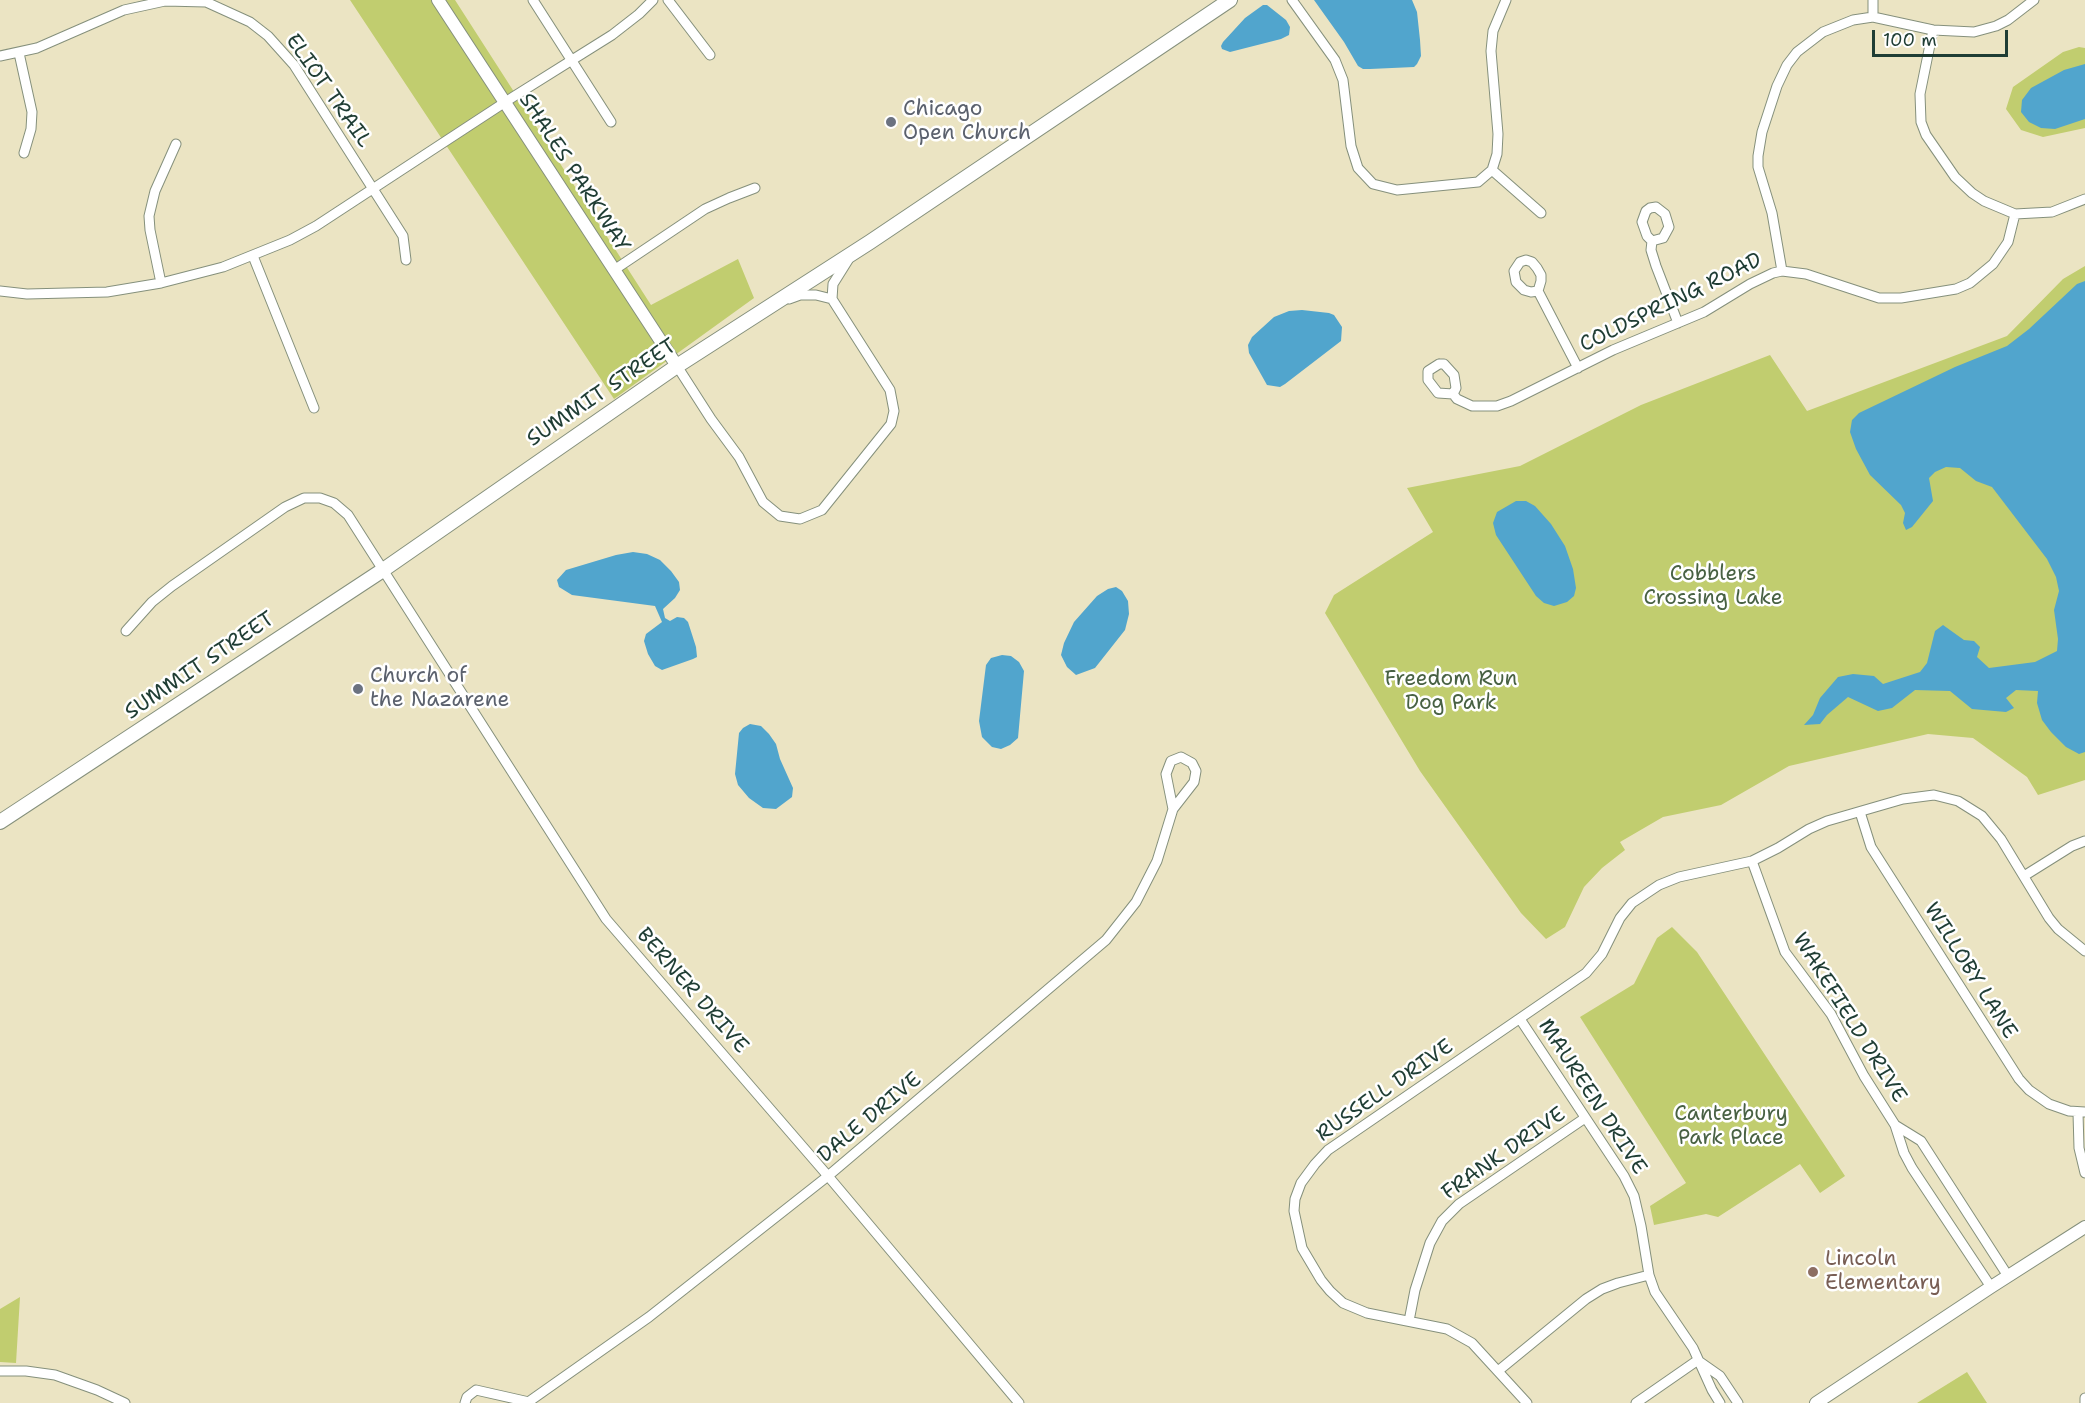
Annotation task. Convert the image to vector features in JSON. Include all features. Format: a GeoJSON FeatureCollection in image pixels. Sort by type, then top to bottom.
{"type":"FeatureCollection","features":[{"type":"Feature","properties":{"kind":"main road","name":"SUMMIT STREET"},"geometry":{"type":"LineString","coordinates":[[0,822],[383,570],[677,366],[870,242],[1230,0]]}},
{"type":"Feature","properties":{"kind":"street","name":"SHALES PARKWAY"},"geometry":{"type":"LineString","coordinates":[[438,0],[677,366]]}},
{"type":"Feature","properties":{"kind":"street"},"geometry":{"type":"LineString","coordinates":[[533,0],[611,122]]}},
{"type":"Feature","properties":{"kind":"street"},"geometry":{"type":"LineString","coordinates":[[0,291],[27,294],[106,292],[161,284],[253,256],[316,226],[612,35],[653,0]]}},
{"type":"Feature","properties":{"kind":"street"},"geometry":{"type":"LineString","coordinates":[[668,0],[710,55]]}},
{"type":"Feature","properties":{"kind":"street"},"geometry":{"type":"LineString","coordinates":[[1292,0],[1335,60],[1343,80],[1354,158],[1364,177],[1373,184],[1386,189],[1478,182],[1492,170],[1497,154],[1498,134],[1491,51],[1493,31],[1506,0]]}},
{"type":"Feature","properties":{"kind":"street"},"geometry":{"type":"LineString","coordinates":[[1873,0],[1873,17]]}},
{"type":"Feature","properties":{"kind":"street"},"geometry":{"type":"LineString","coordinates":[[1782,271],[1773,220],[1758,167],[1762,132],[1787,65],[1809,41],[1838,25],[1873,17],[1933,30],[1962,33],[1986,30],[2008,20],[2034,0]]}},
{"type":"Feature","properties":{"kind":"street","name":"ELIOT TRAIL"},"geometry":{"type":"LineString","coordinates":[[0,56],[19,53],[67,37],[124,10],[165,1],[207,1],[250,22],[268,36],[294,64],[403,236],[406,260]]}},
{"type":"Feature","properties":{"kind":"street"},"geometry":{"type":"LineString","coordinates":[[1933,30],[1920,94],[1923,129],[1962,184],[1984,201],[2015,214],[2052,212],[2085,199]]}},
{"type":"Feature","properties":{"kind":"street"},"geometry":{"type":"LineString","coordinates":[[19,53],[32,112],[31,129],[24,153]]}},
{"type":"Feature","properties":{"kind":"street"},"geometry":{"type":"LineString","coordinates":[[161,284],[150,230],[150,205],[176,144]]}},
{"type":"Feature","properties":{"kind":"street"},"geometry":{"type":"LineString","coordinates":[[1492,170],[1541,213]]}},
{"type":"Feature","properties":{"kind":"street"},"geometry":{"type":"LineString","coordinates":[[614,270],[705,209],[755,188]]}},
{"type":"Feature","properties":{"kind":"street","name":"COLDSPRING ROAD"},"geometry":{"type":"LineString","coordinates":[[1454,394],[1457,399],[1472,406],[1497,406],[1612,350],[1704,312],[1759,280],[1782,271],[1806,274],[1879,298],[1901,298],[1956,289],[1970,283],[1994,264],[2008,242],[2015,214]]}},
{"type":"Feature","properties":{"kind":"street"},"geometry":{"type":"LineString","coordinates":[[1652,241],[1656,266],[1678,323]]}},
{"type":"Feature","properties":{"kind":"street"},"geometry":{"type":"LineString","coordinates":[[677,366],[739,457],[763,502],[780,516],[792,518],[800,519],[822,510],[891,424],[894,411],[890,390],[832,299],[833,284],[839,271],[847,261],[870,242]]}},
{"type":"Feature","properties":{"kind":"street"},"geometry":{"type":"LineString","coordinates":[[253,256],[314,408]]}},
{"type":"Feature","properties":{"kind":"street"},"geometry":{"type":"LineString","coordinates":[[1538,291],[1578,368]]}},
{"type":"Feature","properties":{"kind":"street"},"geometry":{"type":"LineString","coordinates":[[775,303],[816,294],[832,299]]}},
{"type":"Feature","properties":{"kind":"street","name":"BERNER DRIVE"},"geometry":{"type":"LineString","coordinates":[[126,631],[152,602],[172,586],[285,507],[304,498],[320,498],[334,503],[348,515],[606,919],[828,1176],[1019,1403]]}},
{"type":"Feature","properties":{"kind":"street","name":"DALE DRIVE"},"geometry":{"type":"LineString","coordinates":[[465,1403],[467,1397],[476,1390],[528,1402],[649,1317],[828,1176],[1106,940],[1136,902],[1157,861],[1173,809],[1194,782],[1196,771],[1192,764],[1181,757],[1171,762],[1166,774],[1173,809]]}},
{"type":"Feature","properties":{"kind":"street","name":"RUSSELL DRIVE"},"geometry":{"type":"LineString","coordinates":[[1527,1403],[1472,1343],[1447,1329],[1367,1313],[1343,1303],[1330,1291],[1302,1248],[1294,1211],[1298,1191],[1315,1164],[1328,1150],[1586,974],[1602,954],[1625,910],[1644,894],[1679,878],[1752,861],[1827,821],[1903,799],[1934,795],[1958,801],[1982,816],[1992,827],[2049,918],[2058,929],[2085,951]]}},
{"type":"Feature","properties":{"kind":"street","name":"WILLOBY LANE"},"geometry":{"type":"LineString","coordinates":[[1860,812],[1871,847],[2014,1073],[2038,1098],[2061,1109],[2082,1113]]}},
{"type":"Feature","properties":{"kind":"street"},"geometry":{"type":"LineString","coordinates":[[2024,876],[2072,846],[2085,841]]}},
{"type":"Feature","properties":{"kind":"street","name":"WAKEFIELD DRIVE"},"geometry":{"type":"LineString","coordinates":[[1752,861],[1785,952],[1831,1014],[1864,1076],[1894,1125],[1899,1142],[1912,1168],[1991,1287]]}},
{"type":"Feature","properties":{"kind":"street","name":"MAUREEN DRIVE"},"geometry":{"type":"LineString","coordinates":[[1520,1019],[1624,1176],[1634,1196],[1649,1275],[1655,1292],[1693,1348],[1720,1403]]}},
{"type":"Feature","properties":{"kind":"street"},"geometry":{"type":"LineString","coordinates":[[2082,1113],[2079,1148],[2085,1173]]}},
{"type":"Feature","properties":{"kind":"street","name":"FRANK DRIVE"},"geometry":{"type":"LineString","coordinates":[[1409,1321],[1415,1290],[1430,1243],[1442,1221],[1459,1204],[1585,1118]]}},
{"type":"Feature","properties":{"kind":"street","name":"WAKEFIELD DRIVE"},"geometry":{"type":"LineString","coordinates":[[1894,1125],[1921,1141],[2008,1276]]}},
{"type":"Feature","properties":{"kind":"street"},"geometry":{"type":"LineString","coordinates":[[1816,1403],[2085,1227]]}},
{"type":"Feature","properties":{"kind":"street"},"geometry":{"type":"LineString","coordinates":[[1498,1371],[1586,1299],[1602,1289],[1649,1275]]}},
{"type":"Feature","properties":{"kind":"street"},"geometry":{"type":"LineString","coordinates":[[1636,1403],[1698,1360]]}},
{"type":"Feature","properties":{"kind":"street","name":"MAUREEN DRIVE"},"geometry":{"type":"LineString","coordinates":[[1698,1360],[1720,1376],[1738,1403]]}},
{"type":"Feature","properties":{"kind":"street"},"geometry":{"type":"LineString","coordinates":[[0,1371],[26,1371],[55,1375],[125,1403]]}},
{"type":"Feature","properties":{"kind":"street"},"geometry":{"type":"LineString","coordinates":[[2085,1398],[2085,1403]]}},
{"type":"Feature","properties":{"kind":"green space"},"geometry":{"type":"Polygon","coordinates":[[[350,0],[455,0],[651,305],[738,259],[754,298],[614,399],[350,0]]]}},
{"type":"Feature","properties":{"kind":"green space"},"geometry":{"type":"Polygon","coordinates":[[[2079,47],[2085,48],[2085,128],[2043,137],[2021,130],[2006,109],[2013,87],[2063,52],[2079,47]]]}},
{"type":"Feature","properties":{"kind":"green space","name":"Cobblers Crossing Lake"},"geometry":{"type":"Polygon","coordinates":[[[2085,266],[2085,780],[2038,795],[2027,777],[1973,738],[1928,734],[1789,766],[1721,805],[1663,817],[1620,842],[1625,850],[1602,868],[1584,887],[1565,927],[1546,939],[1521,913],[1420,771],[1325,613],[1334,595],[1433,532],[1407,488],[1520,466],[1641,405],[1770,355],[1807,411],[2007,336],[2063,279],[2085,266]]]}},
{"type":"Feature","properties":{"kind":"green space","name":"Canterbury Park Place"},"geometry":{"type":"Polygon","coordinates":[[[1672,927],[1697,952],[1845,1176],[1820,1193],[1800,1164],[1718,1217],[1706,1214],[1654,1225],[1650,1206],[1686,1183],[1580,1017],[1634,984],[1657,938],[1672,927]]]}},
{"type":"Feature","properties":{"kind":"green space"},"geometry":{"type":"Polygon","coordinates":[[[20,1297],[16,1363],[0,1362],[0,1309],[20,1297]]]}},
{"type":"Feature","properties":{"kind":"green space"},"geometry":{"type":"Polygon","coordinates":[[[1967,1372],[1987,1403],[1917,1403],[1967,1372]]]}},
{"type":"Feature","properties":{"kind":"water"},"geometry":{"type":"Polygon","coordinates":[[[1314,0],[1412,0],[1417,12],[1420,40],[1421,56],[1417,64],[1414,67],[1370,69],[1358,66],[1314,0]]]}},
{"type":"Feature","properties":{"kind":"water"},"geometry":{"type":"Polygon","coordinates":[[[1263,5],[1267,5],[1286,20],[1290,27],[1289,35],[1230,52],[1222,49],[1223,42],[1245,18],[1263,5]]]}},
{"type":"Feature","properties":{"kind":"water"},"geometry":{"type":"Polygon","coordinates":[[[2085,64],[2085,119],[2055,129],[2041,128],[2029,122],[2021,112],[2022,100],[2031,88],[2064,70],[2085,64]]]}},
{"type":"Feature","properties":{"kind":"water"},"geometry":{"type":"Polygon","coordinates":[[[2085,281],[2085,752],[2079,754],[2066,747],[2051,732],[2042,720],[2037,703],[2038,691],[2016,690],[2006,698],[2014,708],[2006,712],[1972,709],[1950,691],[1915,690],[1892,708],[1878,711],[1848,697],[1820,724],[1804,725],[1813,715],[1820,698],[1838,677],[1853,674],[1874,676],[1883,684],[1920,672],[1927,663],[1935,631],[1943,625],[1964,640],[1974,641],[1980,647],[1977,657],[1989,668],[2035,662],[2057,651],[2058,639],[2054,610],[2059,591],[2056,577],[2047,559],[1992,487],[1976,481],[1960,468],[1946,467],[1935,472],[1929,478],[1933,501],[1912,527],[1906,530],[1903,523],[1905,513],[1901,505],[1870,475],[1850,432],[1852,420],[1859,413],[1955,367],[2007,346],[2029,329],[2077,284],[2085,281]]]}},
{"type":"Feature","properties":{"kind":"water"},"geometry":{"type":"Polygon","coordinates":[[[1302,310],[1334,315],[1342,327],[1341,341],[1280,387],[1267,385],[1249,353],[1248,345],[1252,337],[1274,317],[1289,311],[1302,310]]]}},
{"type":"Feature","properties":{"kind":"water"},"geometry":{"type":"Polygon","coordinates":[[[1516,501],[1526,501],[1535,506],[1551,524],[1565,546],[1573,569],[1576,588],[1574,596],[1567,602],[1554,606],[1544,603],[1536,596],[1496,535],[1493,523],[1497,512],[1516,501]]]}},
{"type":"Feature","properties":{"kind":"water"},"geometry":{"type":"Polygon","coordinates":[[[633,552],[647,554],[660,560],[679,582],[680,590],[663,609],[665,618],[670,621],[677,617],[684,618],[688,622],[697,657],[662,670],[655,666],[644,641],[646,634],[662,622],[655,606],[572,595],[559,587],[557,580],[566,570],[633,552]]]}},
{"type":"Feature","properties":{"kind":"water"},"geometry":{"type":"Polygon","coordinates":[[[1116,587],[1122,591],[1128,601],[1129,614],[1125,630],[1095,668],[1076,675],[1067,667],[1061,655],[1064,643],[1074,622],[1097,596],[1116,587]]]}},
{"type":"Feature","properties":{"kind":"water"},"geometry":{"type":"Polygon","coordinates":[[[1002,655],[1011,656],[1019,662],[1024,671],[1018,738],[1001,749],[992,747],[982,737],[979,721],[986,665],[991,658],[1002,655]]]}},
{"type":"Feature","properties":{"kind":"water"},"geometry":{"type":"Polygon","coordinates":[[[750,724],[761,726],[776,744],[793,788],[792,797],[776,809],[763,808],[749,798],[738,785],[735,774],[739,733],[750,724]]]}},
{"type":"Feature","properties":{"kind":"place","name":"Chicago Open Church"},"geometry":{"type":"Point","coordinates":[891,122]}},
{"type":"Feature","properties":{"kind":"place","name":"Church of the Nazarene"},"geometry":{"type":"Point","coordinates":[358,689]}},
{"type":"Feature","properties":{"kind":"place","name":"Lincoln Elementary"},"geometry":{"type":"Point","coordinates":[1813,1272]}},
{"type":"Feature","properties":{"kind":"park label","name":"Freedom Run Dog Park"},"geometry":{"type":"Point","coordinates":[1451,692]}}]}
